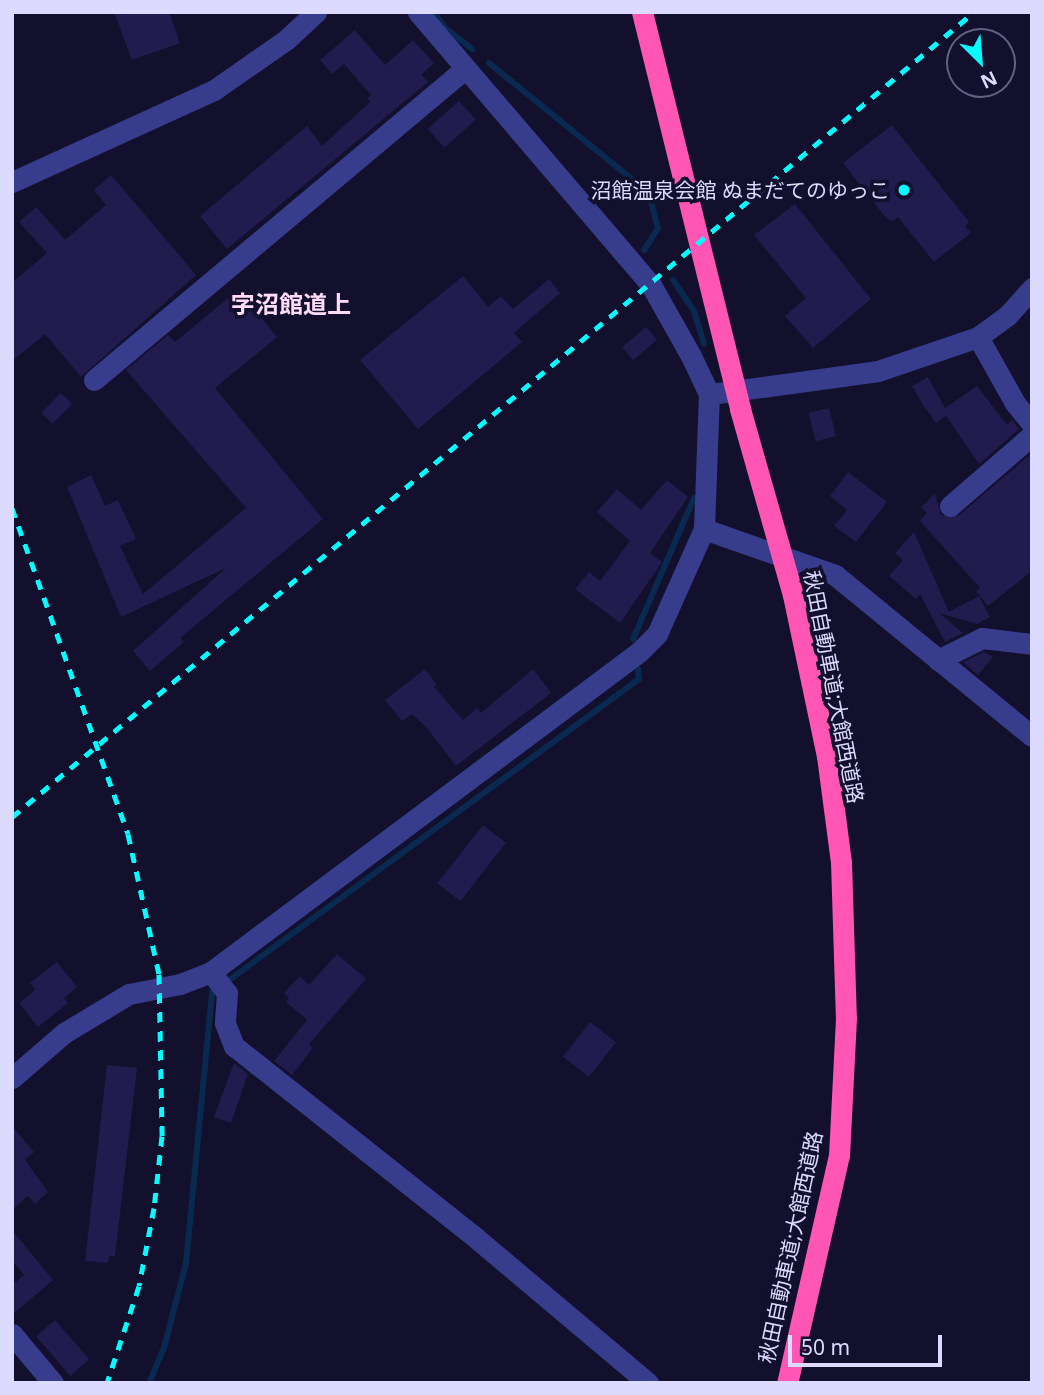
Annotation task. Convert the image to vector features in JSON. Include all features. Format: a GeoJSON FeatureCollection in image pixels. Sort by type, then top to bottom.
{"type":"FeatureCollection","features":[{"type":"Feature","properties":{"kind":"highway","name":"秋田自動車道;大館西道路"},"geometry":{"type":"LineString","coordinates":[[642,12],[740,410],[793,595],[819,713],[841,862],[846,1018],[839,1155],[787,1383]]}},
{"type":"Feature","properties":{"kind":"street"},"geometry":{"type":"LineString","coordinates":[[12,182],[214,90],[288,39],[316,12]]}},
{"type":"Feature","properties":{"kind":"street"},"geometry":{"type":"LineString","coordinates":[[12,1078],[64,1033],[129,993],[180,984],[211,972],[639,652],[657,634],[704,529],[709,394],[651,285],[418,12]]}},
{"type":"Feature","properties":{"kind":"street"},"geometry":{"type":"LineString","coordinates":[[94,380],[464,69]]}},
{"type":"Feature","properties":{"kind":"street"},"geometry":{"type":"LineString","coordinates":[[709,394],[878,371],[978,337],[1007,316],[1032,288]]}},
{"type":"Feature","properties":{"kind":"street"},"geometry":{"type":"LineString","coordinates":[[978,337],[1015,403],[1032,424]]}},
{"type":"Feature","properties":{"kind":"street"},"geometry":{"type":"LineString","coordinates":[[950,506],[1032,435]]}},
{"type":"Feature","properties":{"kind":"street"},"geometry":{"type":"LineString","coordinates":[[704,529],[835,575],[1032,736]]}},
{"type":"Feature","properties":{"kind":"street"},"geometry":{"type":"LineString","coordinates":[[939,660],[982,638],[1032,644]]}},
{"type":"Feature","properties":{"kind":"street"},"geometry":{"type":"LineString","coordinates":[[211,972],[227,993],[225,1023],[234,1046],[476,1238],[648,1383]]}},
{"type":"Feature","properties":{"kind":"street"},"geometry":{"type":"LineString","coordinates":[[12,1334],[53,1383]]}},
{"type":"Feature","properties":{"kind":"building"},"geometry":{"type":"Polygon","coordinates":[[[114,12],[169,12],[180,43],[132,60],[114,12]]]}},
{"type":"Feature","properties":{"kind":"building"},"geometry":{"type":"Polygon","coordinates":[[[355,30],[385,65],[413,40],[434,63],[421,75],[428,82],[227,249],[200,216],[307,126],[322,146],[370,102],[367,98],[371,95],[344,64],[332,74],[320,60],[355,30]]]}},
{"type":"Feature","properties":{"kind":"building"},"geometry":{"type":"Polygon","coordinates":[[[459,101],[476,120],[445,148],[428,129],[459,101]]]}},
{"type":"Feature","properties":{"kind":"building","name":"沼館温泉会館 ぬまだてのゆっこ"},"geometry":{"type":"Polygon","coordinates":[[[892,125],[969,222],[965,226],[971,233],[934,262],[898,217],[893,221],[886,218],[843,163],[892,125]]]}},
{"type":"Feature","properties":{"kind":"building"},"geometry":{"type":"Polygon","coordinates":[[[111,175],[196,275],[81,377],[45,334],[12,361],[12,283],[47,253],[19,222],[36,207],[65,240],[106,205],[94,190],[111,175]]]}},
{"type":"Feature","properties":{"kind":"building"},"geometry":{"type":"Polygon","coordinates":[[[795,204],[871,299],[813,348],[785,316],[806,298],[754,235],[795,204]]]}},
{"type":"Feature","properties":{"kind":"building"},"geometry":{"type":"Polygon","coordinates":[[[463,276],[488,307],[501,296],[513,309],[549,279],[560,293],[514,333],[522,342],[418,429],[360,360],[463,276]]]}},
{"type":"Feature","properties":{"kind":"building"},"geometry":{"type":"Polygon","coordinates":[[[238,290],[277,337],[215,388],[323,519],[180,638],[184,642],[150,671],[133,651],[226,568],[121,617],[67,487],[91,475],[105,506],[118,500],[136,539],[120,546],[143,594],[246,508],[126,370],[168,335],[175,342],[238,290]]]}},
{"type":"Feature","properties":{"kind":"building"},"geometry":{"type":"Polygon","coordinates":[[[646,327],[657,340],[633,360],[622,347],[646,327]]]}},
{"type":"Feature","properties":{"kind":"building"},"geometry":{"type":"Polygon","coordinates":[[[928,377],[945,408],[977,386],[1007,425],[1012,420],[1019,429],[979,464],[946,416],[936,423],[923,405],[912,386],[928,377]]]}},
{"type":"Feature","properties":{"kind":"building"},"geometry":{"type":"Polygon","coordinates":[[[61,393],[72,404],[53,424],[41,413],[61,393]]]}},
{"type":"Feature","properties":{"kind":"building"},"geometry":{"type":"Polygon","coordinates":[[[829,408],[836,436],[816,441],[809,413],[829,408]]]}},
{"type":"Feature","properties":{"kind":"building"},"geometry":{"type":"Polygon","coordinates":[[[1032,453],[1032,571],[988,606],[976,591],[980,588],[920,521],[927,513],[921,507],[935,494],[941,515],[958,516],[1032,453]]]}},
{"type":"Feature","properties":{"kind":"building"},"geometry":{"type":"Polygon","coordinates":[[[848,472],[887,502],[856,542],[834,526],[847,510],[830,496],[848,472]]]}},
{"type":"Feature","properties":{"kind":"building"},"geometry":{"type":"Polygon","coordinates":[[[667,480],[688,497],[650,553],[662,562],[620,623],[575,589],[589,572],[600,581],[630,541],[597,512],[617,489],[641,510],[667,480]]]}},
{"type":"Feature","properties":{"kind":"building"},"geometry":{"type":"Polygon","coordinates":[[[914,532],[949,612],[979,596],[990,617],[977,624],[939,613],[963,633],[945,642],[920,594],[916,599],[889,576],[903,560],[895,553],[914,532]]]}},
{"type":"Feature","properties":{"kind":"building"},"geometry":{"type":"Polygon","coordinates":[[[984,652],[993,657],[978,675],[963,662],[984,652]]]}},
{"type":"Feature","properties":{"kind":"building"},"geometry":{"type":"Polygon","coordinates":[[[425,669],[437,685],[434,687],[463,720],[477,708],[481,713],[533,669],[551,693],[456,766],[427,728],[412,714],[402,721],[385,700],[425,669]]]}},
{"type":"Feature","properties":{"kind":"building"},"geometry":{"type":"Polygon","coordinates":[[[483,825],[506,843],[460,901],[437,883],[483,825]]]}},
{"type":"Feature","properties":{"kind":"building"},"geometry":{"type":"Polygon","coordinates":[[[337,954],[366,979],[309,1044],[313,1048],[292,1075],[274,1061],[307,1020],[286,1002],[289,998],[284,993],[300,976],[309,985],[337,954]]]}},
{"type":"Feature","properties":{"kind":"building"},"geometry":{"type":"Polygon","coordinates":[[[57,962],[77,987],[64,998],[68,1003],[38,1027],[19,1003],[35,990],[30,983],[57,962]]]}},
{"type":"Feature","properties":{"kind":"building"},"geometry":{"type":"Polygon","coordinates":[[[590,1022],[616,1042],[589,1077],[563,1057],[590,1022]]]}},
{"type":"Feature","properties":{"kind":"building"},"geometry":{"type":"Polygon","coordinates":[[[234,1063],[248,1074],[231,1123],[214,1117],[234,1063]]]}},
{"type":"Feature","properties":{"kind":"building"},"geometry":{"type":"Polygon","coordinates":[[[107,1065],[137,1068],[115,1256],[109,1256],[108,1263],[85,1261],[107,1065]]]}},
{"type":"Feature","properties":{"kind":"building"},"geometry":{"type":"Polygon","coordinates":[[[12,1126],[34,1152],[25,1160],[48,1192],[35,1204],[28,1196],[12,1210],[12,1126]]]}},
{"type":"Feature","properties":{"kind":"building"},"geometry":{"type":"Polygon","coordinates":[[[12,1230],[53,1280],[12,1315],[12,1285],[24,1275],[12,1260],[12,1230]]]}},
{"type":"Feature","properties":{"kind":"building"},"geometry":{"type":"Polygon","coordinates":[[[55,1320],[89,1359],[70,1376],[36,1336],[55,1320]]]}},
{"type":"Feature","properties":{"kind":"waterway"},"geometry":{"type":"LineString","coordinates":[[434,12],[444,27],[472,49]]}},
{"type":"Feature","properties":{"kind":"waterway"},"geometry":{"type":"LineString","coordinates":[[489,63],[649,193],[658,228],[644,250]]}},
{"type":"Feature","properties":{"kind":"waterway"},"geometry":{"type":"LineString","coordinates":[[673,280],[694,311],[704,344]]}},
{"type":"Feature","properties":{"kind":"waterway"},"geometry":{"type":"LineString","coordinates":[[633,639],[694,498]]}},
{"type":"Feature","properties":{"kind":"waterway"},"geometry":{"type":"LineString","coordinates":[[232,978],[639,679],[638,669]]}},
{"type":"Feature","properties":{"kind":"waterway"},"geometry":{"type":"LineString","coordinates":[[149,1383],[164,1348],[186,1263],[212,991]]}},
{"type":"Feature","properties":{"kind":"railway"},"geometry":{"type":"LineString","coordinates":[[12,817],[974,12]]}},
{"type":"Feature","properties":{"kind":"railway"},"geometry":{"type":"LineString","coordinates":[[12,508],[128,834],[159,974],[162,1136],[154,1208],[139,1286],[107,1383]]}},
{"type":"Feature","properties":{"kind":"place","name":"沼館温泉会館 ぬまだてのゆっこ"},"geometry":{"type":"Point","coordinates":[904,190]}},
{"type":"Feature","properties":{"kind":"district","name":"字沼館道上"},"geometry":{"type":"Point","coordinates":[291,304]}}]}
